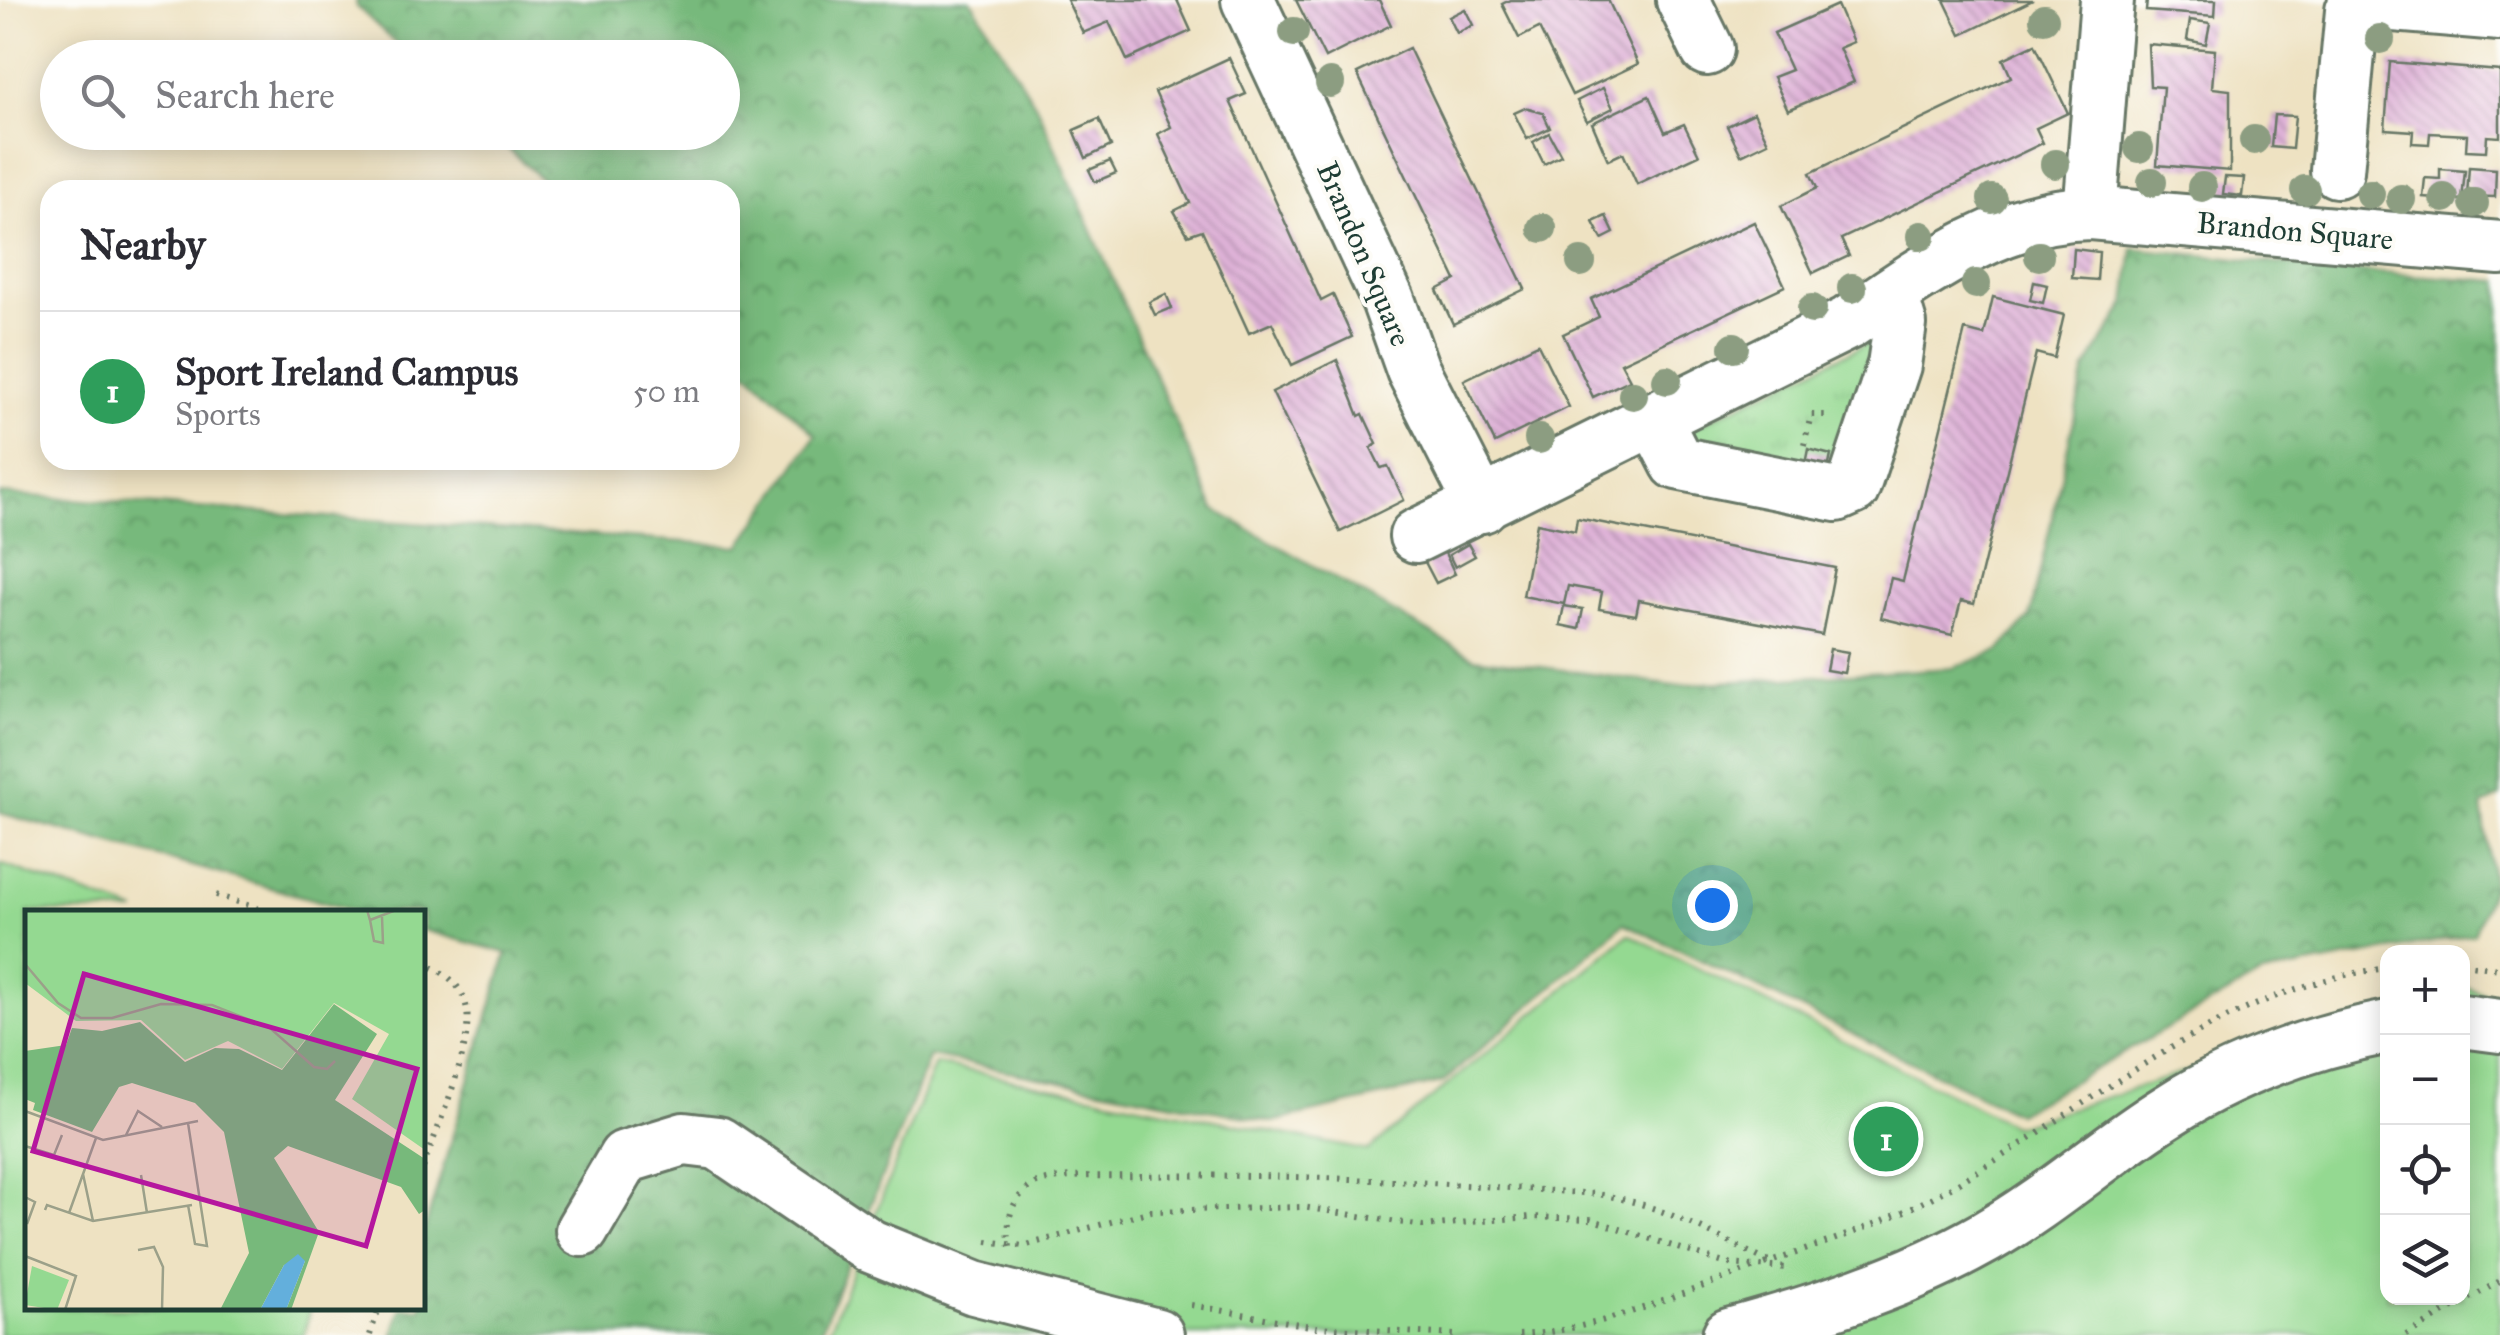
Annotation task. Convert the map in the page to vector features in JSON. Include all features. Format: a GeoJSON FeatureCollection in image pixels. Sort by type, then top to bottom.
{"type":"FeatureCollection","features":[{"type":"Feature","properties":{"kind":"street","name":"Brandon Square"},"geometry":{"type":"LineString","coordinates":[[1248,0],[1388,300],[1413,370],[1482,506]]}},
{"type":"Feature","properties":{"kind":"street"},"geometry":{"type":"LineString","coordinates":[[1684,0],[1707,49]]}},
{"type":"Feature","properties":{"kind":"street"},"geometry":{"type":"LineString","coordinates":[[2090,213],[2107,0]]}},
{"type":"Feature","properties":{"kind":"street"},"geometry":{"type":"LineString","coordinates":[[2337,171],[2352,11],[2370,3],[2500,14]]}},
{"type":"Feature","properties":{"kind":"street","name":"Brandon Square"},"geometry":{"type":"LineString","coordinates":[[1416,536],[1848,323],[1944,260],[2038,218],[2090,213],[2500,248]]}},
{"type":"Feature","properties":{"kind":"street"},"geometry":{"type":"LineString","coordinates":[[1656,420],[1677,463],[1837,495],[1854,488],[1894,366],[1900,324],[1891,294]]}},
{"type":"Feature","properties":{"kind":"street"},"geometry":{"type":"LineString","coordinates":[[2470,1022],[2500,1026]]}},
{"type":"Feature","properties":{"kind":"street"},"geometry":{"type":"LineString","coordinates":[[1730,1335],[1906,1276],[1987,1236],[2168,1110],[2221,1082],[2327,1039],[2380,1029]]}},
{"type":"Feature","properties":{"kind":"street"},"geometry":{"type":"LineString","coordinates":[[582,1230],[625,1157],[684,1139],[718,1143],[870,1246],[974,1288],[1171,1320]]}},
{"type":"Feature","properties":{"kind":"path"},"geometry":{"type":"LineString","coordinates":[[1802,451],[1811,415],[1830,418],[1835,399]]}},
{"type":"Feature","properties":{"kind":"path"},"geometry":{"type":"LineString","coordinates":[[216,895],[263,910]]}},
{"type":"Feature","properties":{"kind":"path"},"geometry":{"type":"LineString","coordinates":[[425,964],[440,970],[459,988],[466,1005],[468,1032],[425,1162]]}},
{"type":"Feature","properties":{"kind":"path"},"geometry":{"type":"LineString","coordinates":[[2470,965],[2500,969]]}},
{"type":"Feature","properties":{"kind":"path"},"geometry":{"type":"LineString","coordinates":[[1519,1335],[1552,1334],[1611,1318],[1769,1262],[1942,1193],[2138,1069],[2263,1002],[2307,986],[2380,970]]}},
{"type":"Feature","properties":{"kind":"path"},"geometry":{"type":"LineString","coordinates":[[1012,1256],[1007,1221],[1016,1202],[1035,1184],[1093,1177],[1279,1173],[1597,1194],[1642,1201],[1682,1216],[1769,1262]]}},
{"type":"Feature","properties":{"kind":"path"},"geometry":{"type":"LineString","coordinates":[[971,1236],[1023,1246],[1150,1211],[1302,1207],[1423,1226],[1530,1217],[1590,1219],[1727,1264],[1796,1267]]}},
{"type":"Feature","properties":{"kind":"path"},"geometry":{"type":"LineString","coordinates":[[2406,1335],[2500,1281]]}},
{"type":"Feature","properties":{"kind":"path"},"geometry":{"type":"LineString","coordinates":[[370,1335],[377,1310]]}},
{"type":"Feature","properties":{"kind":"path"},"geometry":{"type":"LineString","coordinates":[[1171,1320],[1455,1335]]}},
{"type":"Feature","properties":{"kind":"green space"},"geometry":{"type":"Polygon","coordinates":[[[356,0],[971,0],[1038,109],[1214,509],[1474,658],[1674,685],[1953,668],[1999,651],[2030,617],[2085,370],[2126,304],[2133,248],[2350,271],[2500,281],[2500,797],[2482,806],[2493,885],[2474,934],[2417,945],[2380,945],[2380,952],[2261,975],[2017,1113],[1624,923],[1443,1082],[1272,1122],[930,1056],[819,1335],[393,1335],[400,1310],[425,1310],[425,1228],[507,953],[425,931],[425,910],[352,910],[0,813],[0,494],[740,546],[816,435],[740,364],[740,180],[542,180],[509,150],[740,150],[740,40],[393,40],[357,7],[356,0]]]}},
{"type":"Feature","properties":{"kind":"green space"},"geometry":{"type":"Polygon","coordinates":[[[1874,340],[1841,478],[1677,435],[1874,340]]]}},
{"type":"Feature","properties":{"kind":"green space"},"geometry":{"type":"Polygon","coordinates":[[[0,864],[131,910],[25,910],[25,1310],[310,1310],[304,1335],[0,1335],[0,864]]]}},
{"type":"Feature","properties":{"kind":"green space"},"geometry":{"type":"Polygon","coordinates":[[[1629,934],[2015,1126],[2380,1011],[2380,1305],[2470,1305],[2470,988],[2500,999],[2500,1335],[827,1335],[935,1064],[1368,1151],[1629,934]]]}},
{"type":"Feature","properties":{"kind":"building"},"geometry":{"type":"Polygon","coordinates":[[[1067,0],[1177,0],[1191,31],[1127,60],[1109,22],[1083,33],[1067,0]]]}},
{"type":"Feature","properties":{"kind":"building"},"geometry":{"type":"Polygon","coordinates":[[[1296,0],[1379,0],[1391,25],[1325,58],[1296,0]]]}},
{"type":"Feature","properties":{"kind":"building"},"geometry":{"type":"Polygon","coordinates":[[[1510,0],[1608,0],[1638,64],[1572,95],[1539,28],[1519,38],[1502,4],[1510,0]]]}},
{"type":"Feature","properties":{"kind":"building"},"geometry":{"type":"Polygon","coordinates":[[[1944,0],[2033,0],[1961,35],[1944,0]]]}},
{"type":"Feature","properties":{"kind":"building"},"geometry":{"type":"Polygon","coordinates":[[[2147,0],[2216,0],[2215,16],[2146,11],[2147,0]]]}},
{"type":"Feature","properties":{"kind":"building"},"geometry":{"type":"Polygon","coordinates":[[[1837,5],[1853,42],[1839,48],[1854,82],[1788,110],[1773,77],[1791,70],[1774,33],[1837,5]]]}},
{"type":"Feature","properties":{"kind":"building"},"geometry":{"type":"Polygon","coordinates":[[[1465,9],[1473,25],[1457,33],[1449,17],[1465,9]]]}},
{"type":"Feature","properties":{"kind":"building"},"geometry":{"type":"Polygon","coordinates":[[[2190,20],[2210,23],[2206,44],[2187,40],[2190,20]]]}},
{"type":"Feature","properties":{"kind":"building"},"geometry":{"type":"Polygon","coordinates":[[[2035,44],[2068,113],[2036,128],[2043,143],[1841,239],[1849,256],[1813,273],[1781,206],[1817,188],[1810,173],[2011,77],[2003,59],[2035,44]]]}},
{"type":"Feature","properties":{"kind":"building"},"geometry":{"type":"Polygon","coordinates":[[[2148,44],[2215,50],[2212,88],[2230,90],[2230,171],[2157,165],[2163,87],[2150,86],[2148,44]]]}},
{"type":"Feature","properties":{"kind":"building"},"geometry":{"type":"Polygon","coordinates":[[[1409,48],[1525,289],[1453,324],[1437,290],[1456,280],[1357,73],[1409,48]]]}},
{"type":"Feature","properties":{"kind":"building"},"geometry":{"type":"Polygon","coordinates":[[[1229,58],[1246,94],[1230,101],[1321,301],[1333,295],[1352,337],[1292,365],[1272,323],[1249,333],[1202,230],[1188,235],[1174,211],[1190,203],[1158,134],[1171,127],[1155,92],[1229,58]]]}},
{"type":"Feature","properties":{"kind":"building"},"geometry":{"type":"Polygon","coordinates":[[[2390,62],[2500,71],[2500,137],[2487,136],[2486,151],[2466,150],[2467,135],[2430,133],[2429,144],[2412,143],[2413,131],[2385,129],[2390,62]]]}},
{"type":"Feature","properties":{"kind":"building"},"geometry":{"type":"Polygon","coordinates":[[[1603,88],[1613,108],[1587,121],[1577,101],[1603,88]]]}},
{"type":"Feature","properties":{"kind":"building"},"geometry":{"type":"Polygon","coordinates":[[[1649,96],[1665,132],[1684,124],[1699,155],[1637,184],[1623,153],[1608,160],[1592,123],[1649,96]]]}},
{"type":"Feature","properties":{"kind":"building"},"geometry":{"type":"Polygon","coordinates":[[[1525,108],[1543,113],[1550,128],[1527,139],[1514,113],[1525,108]]]}},
{"type":"Feature","properties":{"kind":"building"},"geometry":{"type":"Polygon","coordinates":[[[1754,113],[1768,142],[1741,155],[1727,126],[1754,113]]]}},
{"type":"Feature","properties":{"kind":"building"},"geometry":{"type":"Polygon","coordinates":[[[2274,115],[2295,116],[2292,149],[2271,147],[2274,115]]]}},
{"type":"Feature","properties":{"kind":"building"},"geometry":{"type":"Polygon","coordinates":[[[1099,119],[1111,146],[1086,158],[1074,130],[1099,119]]]}},
{"type":"Feature","properties":{"kind":"building"},"geometry":{"type":"Polygon","coordinates":[[[1549,133],[1561,155],[1544,164],[1533,142],[1549,133]]]}},
{"type":"Feature","properties":{"kind":"building"},"geometry":{"type":"Polygon","coordinates":[[[1110,161],[1116,173],[1095,182],[1089,170],[1110,161]]]}},
{"type":"Feature","properties":{"kind":"building"},"geometry":{"type":"Polygon","coordinates":[[[2469,167],[2496,169],[2495,197],[2467,196],[2469,167]]]}},
{"type":"Feature","properties":{"kind":"building"},"geometry":{"type":"Polygon","coordinates":[[[2440,169],[2465,171],[2462,200],[2423,197],[2425,178],[2440,179],[2440,169]]]}},
{"type":"Feature","properties":{"kind":"building"},"geometry":{"type":"Polygon","coordinates":[[[2225,177],[2244,178],[2242,196],[2223,194],[2225,177]]]}},
{"type":"Feature","properties":{"kind":"building"},"geometry":{"type":"Polygon","coordinates":[[[1606,216],[1614,233],[1602,239],[1593,222],[1606,216]]]}},
{"type":"Feature","properties":{"kind":"building"},"geometry":{"type":"Polygon","coordinates":[[[1754,222],[1785,286],[1621,363],[1630,380],[1593,397],[1563,334],[1599,317],[1591,299],[1754,222]]]}},
{"type":"Feature","properties":{"kind":"building"},"geometry":{"type":"Polygon","coordinates":[[[2074,249],[2099,252],[2097,280],[2072,278],[2074,249]]]}},
{"type":"Feature","properties":{"kind":"building"},"geometry":{"type":"Polygon","coordinates":[[[2034,282],[2047,285],[2043,303],[2030,300],[2034,282]]]}},
{"type":"Feature","properties":{"kind":"building"},"geometry":{"type":"Polygon","coordinates":[[[1166,294],[1172,308],[1155,315],[1149,302],[1166,294]]]}},
{"type":"Feature","properties":{"kind":"building"},"geometry":{"type":"Polygon","coordinates":[[[1993,297],[2064,315],[2054,358],[2036,353],[1974,604],[1961,601],[1952,635],[1881,618],[1891,578],[1903,581],[1965,330],[1984,335],[1993,297]]]}},
{"type":"Feature","properties":{"kind":"building"},"geometry":{"type":"Polygon","coordinates":[[[1538,344],[1569,407],[1495,443],[1464,380],[1538,344]]]}},
{"type":"Feature","properties":{"kind":"building"},"geometry":{"type":"Polygon","coordinates":[[[1337,360],[1359,416],[1363,414],[1377,444],[1371,448],[1381,468],[1388,466],[1404,500],[1340,532],[1272,392],[1337,360]]]}},
{"type":"Feature","properties":{"kind":"building"},"geometry":{"type":"Polygon","coordinates":[[[1808,449],[1831,455],[1826,479],[1803,474],[1808,449]]]}},
{"type":"Feature","properties":{"kind":"building"},"geometry":{"type":"Polygon","coordinates":[[[1577,518],[1835,568],[1822,635],[1639,600],[1636,615],[1599,609],[1602,592],[1568,586],[1564,604],[1523,596],[1537,523],[1575,531],[1577,518]]]}},
{"type":"Feature","properties":{"kind":"building"},"geometry":{"type":"Polygon","coordinates":[[[1468,544],[1475,556],[1455,567],[1449,555],[1468,544]]]}},
{"type":"Feature","properties":{"kind":"building"},"geometry":{"type":"Polygon","coordinates":[[[1444,551],[1455,574],[1436,583],[1424,560],[1444,551]]]}},
{"type":"Feature","properties":{"kind":"building"},"geometry":{"type":"Polygon","coordinates":[[[1564,606],[1583,609],[1579,629],[1560,625],[1564,606]]]}},
{"type":"Feature","properties":{"kind":"building"},"geometry":{"type":"Polygon","coordinates":[[[1830,649],[1848,652],[1844,673],[1826,670],[1830,649]]]}},
{"type":"Feature","properties":{"kind":"place","name":"Sport Ireland Campus"},"geometry":{"type":"Point","coordinates":[1886,1139]}}]}
